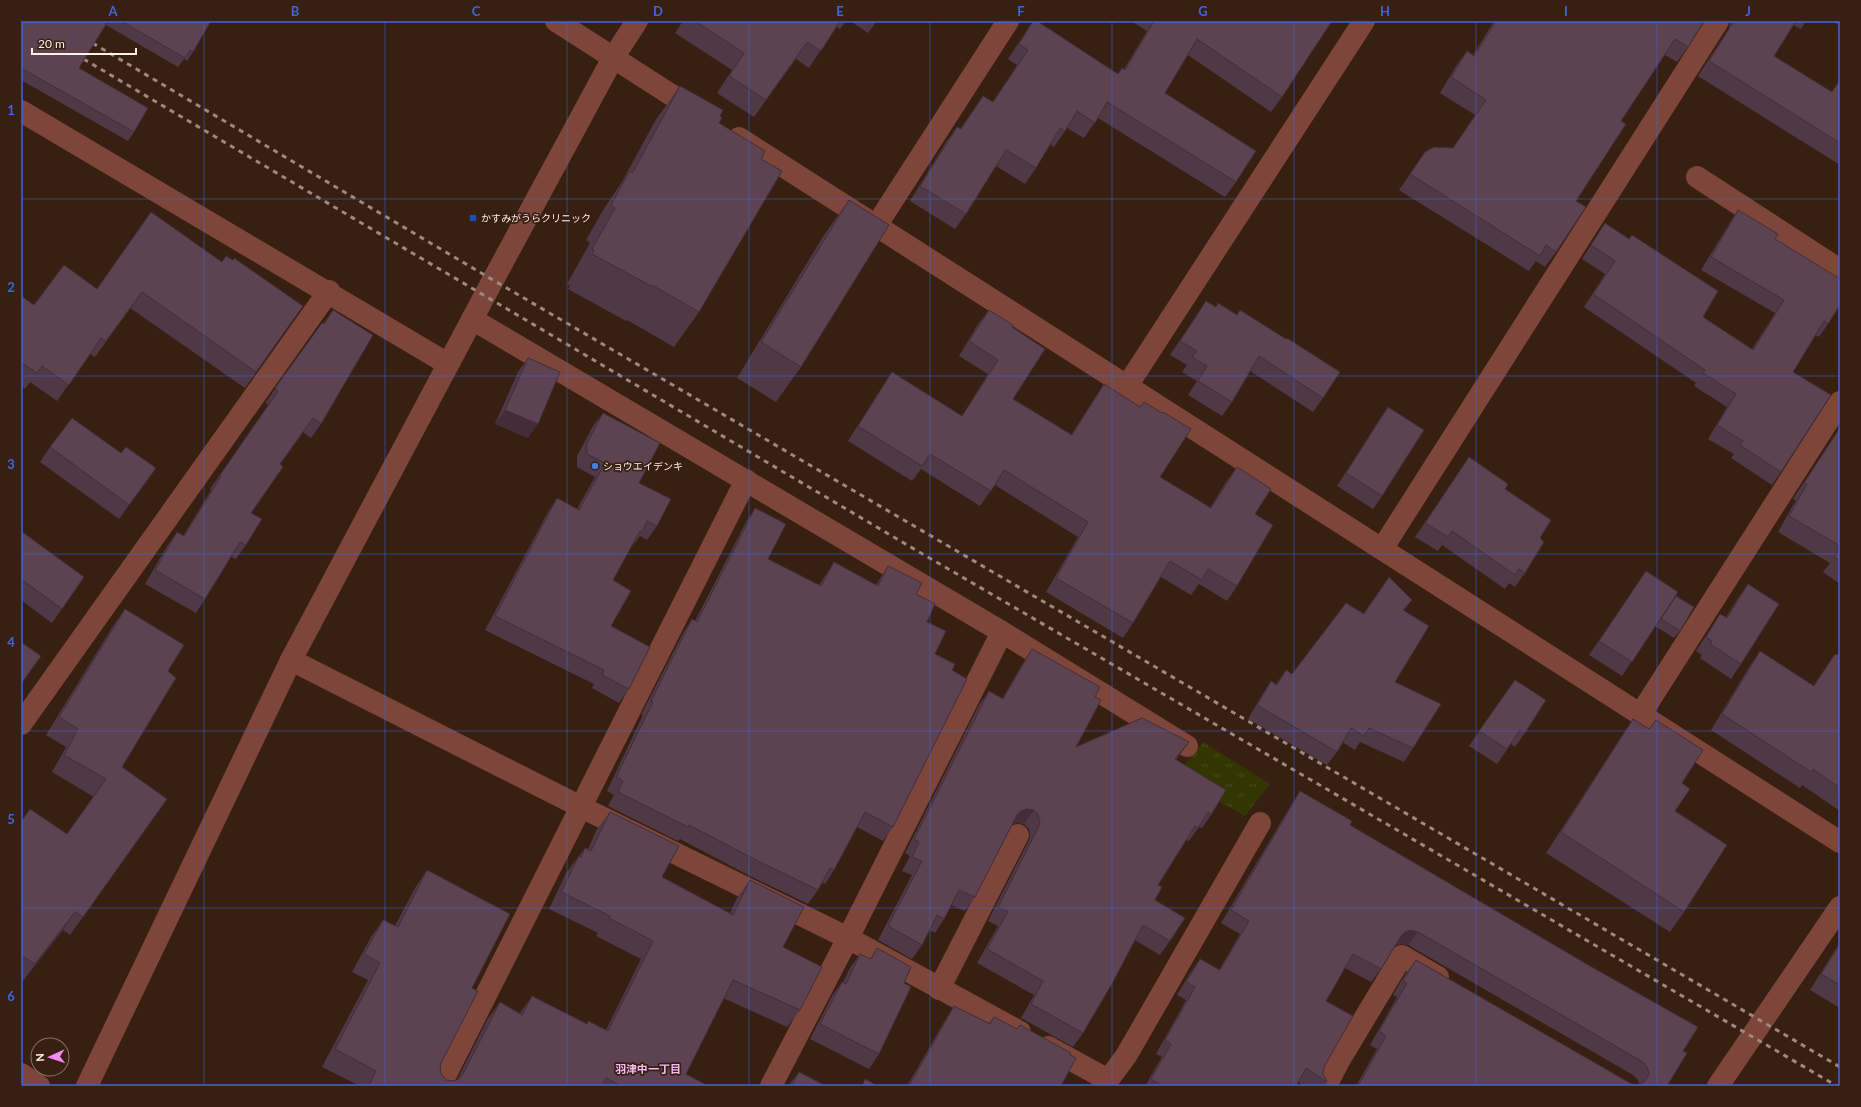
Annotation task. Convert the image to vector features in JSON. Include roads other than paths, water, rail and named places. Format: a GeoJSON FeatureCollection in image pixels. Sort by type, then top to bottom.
{"type":"FeatureCollection","features":[{"type":"Feature","properties":{"kind":"street"},"geometry":{"type":"LineString","coordinates":[[556,21],[1840,842]]}},
{"type":"Feature","properties":{"kind":"street"},"geometry":{"type":"LineString","coordinates":[[87,1086],[291,660],[472,319],[613,58],[637,21]]}},
{"type":"Feature","properties":{"kind":"street"},"geometry":{"type":"LineString","coordinates":[[876,226],[1008,21]]}},
{"type":"Feature","properties":{"kind":"street"},"geometry":{"type":"LineString","coordinates":[[1127,386],[1364,21]]}},
{"type":"Feature","properties":{"kind":"street"},"geometry":{"type":"LineString","coordinates":[[1382,548],[1718,21]]}},
{"type":"Feature","properties":{"kind":"street"},"geometry":{"type":"LineString","coordinates":[[21,111],[329,292],[448,364]]}},
{"type":"Feature","properties":{"kind":"street"},"geometry":{"type":"LineString","coordinates":[[1697,177],[1840,270]]}},
{"type":"Feature","properties":{"kind":"street"},"geometry":{"type":"LineString","coordinates":[[21,724],[329,292]]}},
{"type":"Feature","properties":{"kind":"street"},"geometry":{"type":"LineString","coordinates":[[472,319],[1002,632],[1187,746]]}},
{"type":"Feature","properties":{"kind":"street"},"geometry":{"type":"LineString","coordinates":[[1640,715],[1840,402]]}},
{"type":"Feature","properties":{"kind":"street"},"geometry":{"type":"LineString","coordinates":[[440,1086],[746,480]]}},
{"type":"Feature","properties":{"kind":"street"},"geometry":{"type":"LineString","coordinates":[[771,1086],[848,938],[1002,632]]}},
{"type":"Feature","properties":{"kind":"street"},"geometry":{"type":"LineString","coordinates":[[291,660],[581,807],[848,938],[1106,1083],[1126,1056],[1260,822]]}},
{"type":"Feature","properties":{"kind":"street"},"geometry":{"type":"LineString","coordinates":[[939,989],[1018,835]]}},
{"type":"Feature","properties":{"kind":"street"},"geometry":{"type":"LineString","coordinates":[[1718,1086],[1840,907]]}},
{"type":"Feature","properties":{"kind":"street"},"geometry":{"type":"LineString","coordinates":[[1326,1086],[1340,1059],[1402,956],[1456,988]]}},
{"type":"Feature","properties":{"kind":"street"},"geometry":{"type":"LineString","coordinates":[[21,1074],[39,1086]]}},
{"type":"Feature","properties":{"kind":"railway"},"geometry":{"type":"LineString","coordinates":[[84,38],[493,280],[1840,1067]]}},
{"type":"Feature","properties":{"kind":"railway"},"geometry":{"type":"LineString","coordinates":[[75,54],[914,549],[1837,1086]]}},
{"type":"Feature","properties":{"kind":"place","name":"かすみがうらクリニック"},"geometry":{"type":"Point","coordinates":[473,218]}},
{"type":"Feature","properties":{"kind":"place","name":"ショウエイデンキ"},"geometry":{"type":"Point","coordinates":[595,466]}},
{"type":"Feature","properties":{"kind":"district","name":"羽津中一丁目"},"geometry":{"type":"Point","coordinates":[648,1069]}}]}
